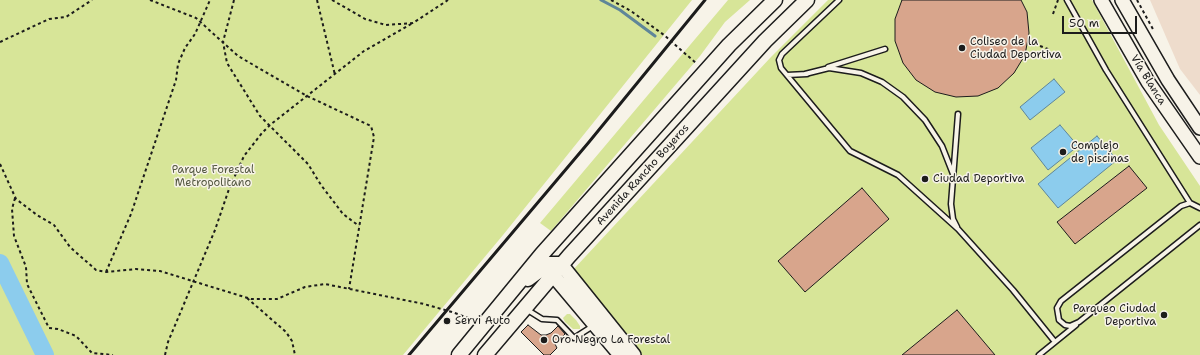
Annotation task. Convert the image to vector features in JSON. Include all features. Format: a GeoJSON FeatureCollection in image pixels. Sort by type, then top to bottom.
{"type":"FeatureCollection","features":[{"type":"Feature","properties":{"kind":"highway","name":"Avenida Rancho Boyeros"},"geometry":{"type":"LineString","coordinates":[[459,355],[567,225],[729,45],[775,0]]}},
{"type":"Feature","properties":{"kind":"highway","name":"Avenida Rancho Boyeros"},"geometry":{"type":"LineString","coordinates":[[485,355],[559,266],[765,41],[807,0]]}},
{"type":"Feature","properties":{"kind":"highway"},"geometry":{"type":"LineString","coordinates":[[509,294],[559,266],[550,250],[567,225]]}},
{"type":"Feature","properties":{"kind":"main road","name":"Vía Blanca"},"geometry":{"type":"LineString","coordinates":[[1101,0],[1148,82],[1200,157]]}},
{"type":"Feature","properties":{"kind":"main road","name":"Vía Blanca"},"geometry":{"type":"LineString","coordinates":[[1122,0],[1168,80],[1200,128]]}},
{"type":"Feature","properties":{"kind":"main road"},"geometry":{"type":"LineString","coordinates":[[559,266],[595,325],[620,355]]}},
{"type":"Feature","properties":{"kind":"main road"},"geometry":{"type":"LineString","coordinates":[[559,266],[634,355]]}},
{"type":"Feature","properties":{"kind":"lane"},"geometry":{"type":"LineString","coordinates":[[839,0],[782,54],[780,63],[781,68],[850,151],[898,175],[958,229],[1013,290],[1055,342]]}},
{"type":"Feature","properties":{"kind":"lane"},"geometry":{"type":"LineString","coordinates":[[1067,0],[1106,70],[1190,203],[1200,208]]}},
{"type":"Feature","properties":{"kind":"lane"},"geometry":{"type":"LineString","coordinates":[[805,74],[885,49]]}},
{"type":"Feature","properties":{"kind":"lane"},"geometry":{"type":"LineString","coordinates":[[787,75],[805,74],[829,68],[861,73],[882,82],[903,97],[925,120],[942,146],[953,174]]}},
{"type":"Feature","properties":{"kind":"lane"},"geometry":{"type":"LineString","coordinates":[[958,114],[951,204],[953,219],[958,229]]}},
{"type":"Feature","properties":{"kind":"lane"},"geometry":{"type":"LineString","coordinates":[[1079,322],[1070,326],[1062,323],[1057,316],[1058,304],[1181,206],[1190,203]]}},
{"type":"Feature","properties":{"kind":"lane"},"geometry":{"type":"LineString","coordinates":[[1039,355],[1200,225]]}},
{"type":"Feature","properties":{"kind":"lane"},"geometry":{"type":"LineString","coordinates":[[524,308],[542,319],[557,320],[574,338],[595,325]]}},
{"type":"Feature","properties":{"kind":"path"},"geometry":{"type":"LineString","coordinates":[[0,42],[49,19],[66,17],[92,0]]}},
{"type":"Feature","properties":{"kind":"path"},"geometry":{"type":"LineString","coordinates":[[150,0],[196,18],[238,56],[307,96],[371,126],[374,137],[349,289]]}},
{"type":"Feature","properties":{"kind":"path"},"geometry":{"type":"LineString","coordinates":[[106,272],[131,214],[176,80],[178,64],[201,22],[210,0]]}},
{"type":"Feature","properties":{"kind":"path"},"geometry":{"type":"LineString","coordinates":[[234,0],[223,42],[227,64],[260,116],[308,164],[321,185],[343,214],[359,226]]}},
{"type":"Feature","properties":{"kind":"path"},"geometry":{"type":"LineString","coordinates":[[317,0],[335,75]]}},
{"type":"Feature","properties":{"kind":"path"},"geometry":{"type":"LineString","coordinates":[[332,0],[365,19],[386,25],[413,23]]}},
{"type":"Feature","properties":{"kind":"path"},"geometry":{"type":"LineString","coordinates":[[165,355],[168,342],[215,230],[229,189],[244,156],[262,133],[270,125],[364,51],[413,23],[448,0]]}},
{"type":"Feature","properties":{"kind":"path"},"geometry":{"type":"LineString","coordinates":[[611,0],[631,11],[664,35],[706,71]]}},
{"type":"Feature","properties":{"kind":"path"},"geometry":{"type":"LineString","coordinates":[[1053,14],[1058,0]]}},
{"type":"Feature","properties":{"kind":"path"},"geometry":{"type":"LineString","coordinates":[[1040,46],[1048,49]]}},
{"type":"Feature","properties":{"kind":"path"},"geometry":{"type":"LineString","coordinates":[[0,164],[15,196],[37,215],[54,225],[70,247],[96,270],[106,272],[136,269],[160,271],[246,297],[277,299],[305,287],[325,284],[424,304],[452,312],[484,324]]}},
{"type":"Feature","properties":{"kind":"path"},"geometry":{"type":"LineString","coordinates":[[15,196],[12,209],[14,236],[26,267],[27,284],[49,328],[58,329],[76,336],[92,353],[113,355]]}},
{"type":"Feature","properties":{"kind":"path"},"geometry":{"type":"LineString","coordinates":[[246,297],[286,332],[292,341],[295,355]]}},
{"type":"Feature","properties":{"kind":"shaded area"},"geometry":{"type":"Polygon","coordinates":[[[1150,0],[1200,0],[1200,95],[1180,69],[1150,0]]]}},
{"type":"Feature","properties":{"kind":"green space","name":"Parque Forestal Metropolitano"},"geometry":{"type":"Polygon","coordinates":[[[0,0],[692,0],[503,235],[403,355],[0,355],[0,0]]]}},
{"type":"Feature","properties":{"kind":"green space"},"geometry":{"type":"Polygon","coordinates":[[[728,0],[750,0],[725,22],[700,56],[551,231],[540,223],[728,0]]]}},
{"type":"Feature","properties":{"kind":"green space","name":"Ciudad Deportiva"},"geometry":{"type":"Polygon","coordinates":[[[828,0],[1092,0],[1159,125],[1200,186],[1200,355],[642,355],[572,271],[771,57],[828,0]]]}},
{"type":"Feature","properties":{"kind":"green space"},"geometry":{"type":"Polygon","coordinates":[[[567,314],[570,314],[576,320],[580,326],[580,329],[573,329],[565,322],[563,318],[567,314]]]}},
{"type":"Feature","properties":{"kind":"water"},"geometry":{"type":"Polygon","coordinates":[[[1054,79],[1065,92],[1030,120],[1020,107],[1054,79]]]}},
{"type":"Feature","properties":{"kind":"water"},"geometry":{"type":"Polygon","coordinates":[[[1060,125],[1078,146],[1048,170],[1031,148],[1060,125]]]}},
{"type":"Feature","properties":{"kind":"water"},"geometry":{"type":"Polygon","coordinates":[[[1097,136],[1117,160],[1058,208],[1038,184],[1097,136]]]}},
{"type":"Feature","properties":{"kind":"building","name":"Coliseo de la Ciudad Deportiva"},"geometry":{"type":"Polygon","coordinates":[[[902,0],[1021,0],[1027,12],[1029,33],[1025,55],[1014,73],[998,88],[978,96],[956,97],[935,92],[916,80],[903,63],[895,41],[895,19],[902,0]]]}},
{"type":"Feature","properties":{"kind":"building"},"geometry":{"type":"Polygon","coordinates":[[[1129,166],[1147,188],[1075,244],[1057,222],[1129,166]]]}},
{"type":"Feature","properties":{"kind":"building"},"geometry":{"type":"Polygon","coordinates":[[[862,188],[889,219],[805,292],[778,261],[862,188]]]}},
{"type":"Feature","properties":{"kind":"building"},"geometry":{"type":"Polygon","coordinates":[[[957,310],[995,355],[902,355],[929,333],[957,310]]]}},
{"type":"Feature","properties":{"kind":"building","name":"Oro Negro La Forestal"},"geometry":{"type":"Polygon","coordinates":[[[528,325],[541,335],[551,333],[558,326],[565,334],[555,344],[557,348],[550,355],[544,355],[521,332],[528,325]]]}},
{"type":"Feature","properties":{"kind":"waterway"},"geometry":{"type":"LineString","coordinates":[[601,0],[620,10],[655,36]]}},
{"type":"Feature","properties":{"kind":"waterway"},"geometry":{"type":"LineString","coordinates":[[0,263],[45,355]]}},
{"type":"Feature","properties":{"kind":"railway"},"geometry":{"type":"LineString","coordinates":[[409,355],[589,142],[705,0]]}},
{"type":"Feature","properties":{"kind":"place","name":"Coliseo de la Ciudad Deportiva"},"geometry":{"type":"Point","coordinates":[962,48]}},
{"type":"Feature","properties":{"kind":"place","name":"Complejo de piscinas"},"geometry":{"type":"Point","coordinates":[1063,152]}},
{"type":"Feature","properties":{"kind":"place","name":"Ciudad Deportiva"},"geometry":{"type":"Point","coordinates":[925,179]}},
{"type":"Feature","properties":{"kind":"place","name":"Parqueo Ciudad Deportiva"},"geometry":{"type":"Point","coordinates":[1164,315]}},
{"type":"Feature","properties":{"kind":"place","name":"Servi Auto"},"geometry":{"type":"Point","coordinates":[447,321]}},
{"type":"Feature","properties":{"kind":"place","name":"Oro Negro La Forestal"},"geometry":{"type":"Point","coordinates":[544,340]}}]}
